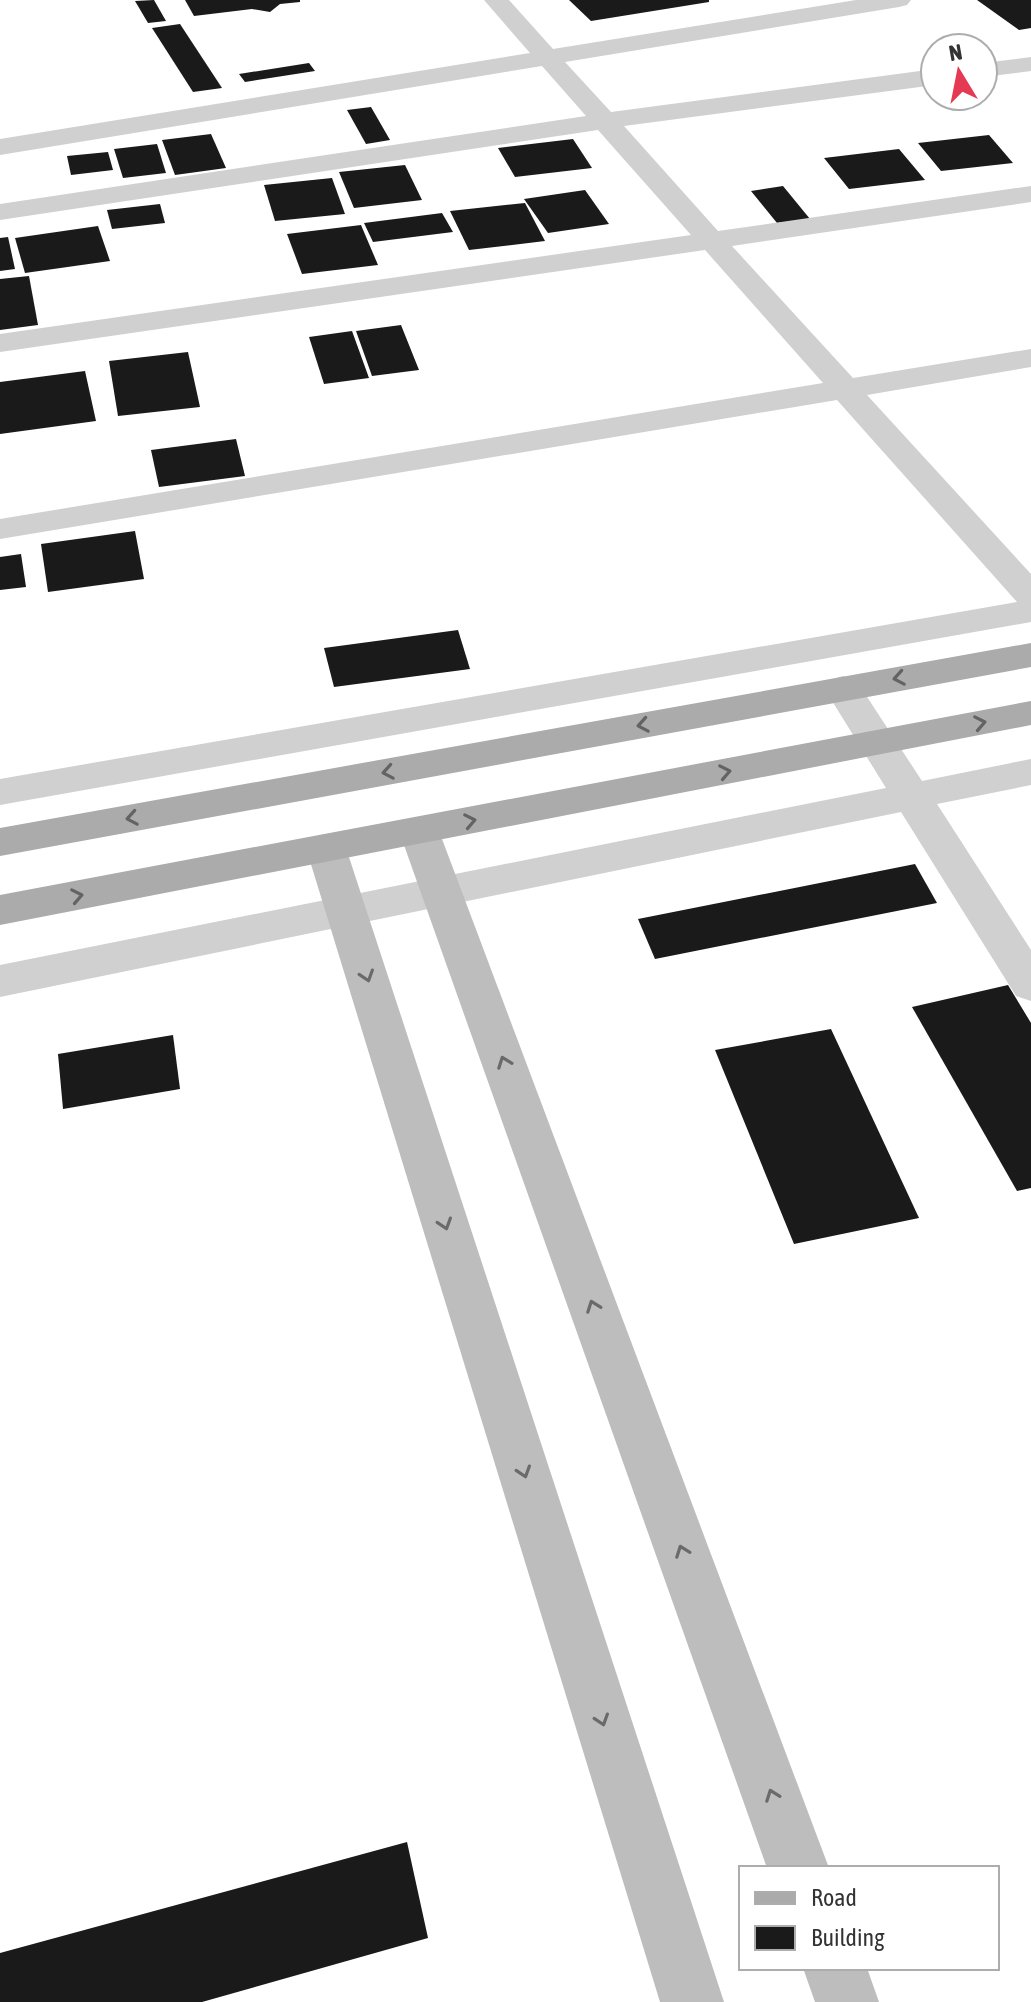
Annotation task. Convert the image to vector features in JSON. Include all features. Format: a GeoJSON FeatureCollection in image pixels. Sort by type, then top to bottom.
{"type":"FeatureCollection","features":[{"type":"Feature","properties":{"kind":"main road"},"geometry":{"type":"LineString","coordinates":[[0,842],[1031,655]]}},
{"type":"Feature","properties":{"kind":"main road"},"geometry":{"type":"LineString","coordinates":[[0,910],[1031,713]]}},
{"type":"Feature","properties":{"kind":"main road"},"geometry":{"type":"LineString","coordinates":[[419,831],[797,1866]]}},
{"type":"Feature","properties":{"kind":"main road"},"geometry":{"type":"LineString","coordinates":[[326,848],[692,2002]]}},
{"type":"Feature","properties":{"kind":"main road"},"geometry":{"type":"LineString","coordinates":[[836,1970],[847,2002]]}},
{"type":"Feature","properties":{"kind":"street"},"geometry":{"type":"LineString","coordinates":[[496,0],[1031,596]]}},
{"type":"Feature","properties":{"kind":"street"},"geometry":{"type":"LineString","coordinates":[[0,147],[899,0]]}},
{"type":"Feature","properties":{"kind":"street"},"geometry":{"type":"LineString","coordinates":[[999,68],[1031,64]]}},
{"type":"Feature","properties":{"kind":"street"},"geometry":{"type":"LineString","coordinates":[[0,212],[604,121],[919,79]]}},
{"type":"Feature","properties":{"kind":"street"},"geometry":{"type":"LineString","coordinates":[[0,343],[1031,194]]}},
{"type":"Feature","properties":{"kind":"street"},"geometry":{"type":"LineString","coordinates":[[0,529],[1031,358]]}},
{"type":"Feature","properties":{"kind":"street"},"geometry":{"type":"LineString","coordinates":[[0,792],[1031,611]]}},
{"type":"Feature","properties":{"kind":"street"},"geometry":{"type":"LineString","coordinates":[[843,688],[1031,985]]}},
{"type":"Feature","properties":{"kind":"street"},"geometry":{"type":"LineString","coordinates":[[0,981],[1031,772]]}},
{"type":"Feature","properties":{"kind":"building"},"geometry":{"type":"Polygon","coordinates":[[[154,0],[166,21],[148,23],[135,1],[154,0]]]}},
{"type":"Feature","properties":{"kind":"building"},"geometry":{"type":"Polygon","coordinates":[[[185,0],[300,2],[280,4],[270,12],[252,9],[194,16],[185,0]]]}},
{"type":"Feature","properties":{"kind":"building"},"geometry":{"type":"Polygon","coordinates":[[[569,0],[709,0],[709,2],[591,21],[569,0]]]}},
{"type":"Feature","properties":{"kind":"building"},"geometry":{"type":"Polygon","coordinates":[[[977,0],[1031,0],[1031,28],[1019,30],[977,0]]]}},
{"type":"Feature","properties":{"kind":"building"},"geometry":{"type":"Polygon","coordinates":[[[180,24],[222,88],[193,92],[152,28],[180,24]]]}},
{"type":"Feature","properties":{"kind":"building"},"geometry":{"type":"Polygon","coordinates":[[[309,63],[315,71],[245,82],[239,74],[309,63]]]}},
{"type":"Feature","properties":{"kind":"building"},"geometry":{"type":"Polygon","coordinates":[[[371,107],[390,140],[366,144],[347,110],[371,107]]]}},
{"type":"Feature","properties":{"kind":"building"},"geometry":{"type":"Polygon","coordinates":[[[211,134],[226,168],[175,175],[162,140],[211,134]]]}},
{"type":"Feature","properties":{"kind":"building"},"geometry":{"type":"Polygon","coordinates":[[[989,135],[1013,163],[941,171],[918,143],[989,135]]]}},
{"type":"Feature","properties":{"kind":"building"},"geometry":{"type":"Polygon","coordinates":[[[573,139],[592,168],[515,177],[498,148],[573,139]]]}},
{"type":"Feature","properties":{"kind":"building"},"geometry":{"type":"Polygon","coordinates":[[[157,144],[166,173],[123,178],[114,149],[157,144]]]}},
{"type":"Feature","properties":{"kind":"building"},"geometry":{"type":"Polygon","coordinates":[[[899,149],[925,180],[849,189],[824,158],[899,149]]]}},
{"type":"Feature","properties":{"kind":"building"},"geometry":{"type":"Polygon","coordinates":[[[108,152],[113,170],[71,175],[67,156],[108,152]]]}},
{"type":"Feature","properties":{"kind":"building"},"geometry":{"type":"Polygon","coordinates":[[[405,165],[422,200],[354,208],[339,172],[405,165]]]}},
{"type":"Feature","properties":{"kind":"building"},"geometry":{"type":"Polygon","coordinates":[[[332,178],[345,214],[275,221],[264,185],[332,178]]]}},
{"type":"Feature","properties":{"kind":"building"},"geometry":{"type":"Polygon","coordinates":[[[783,186],[810,219],[777,223],[751,191],[783,186]]]}},
{"type":"Feature","properties":{"kind":"building"},"geometry":{"type":"Polygon","coordinates":[[[585,190],[609,224],[548,233],[524,199],[585,190]]]}},
{"type":"Feature","properties":{"kind":"building"},"geometry":{"type":"Polygon","coordinates":[[[525,203],[545,241],[469,250],[450,211],[525,203]]]}},
{"type":"Feature","properties":{"kind":"building"},"geometry":{"type":"Polygon","coordinates":[[[160,204],[165,223],[112,229],[107,210],[160,204]]]}},
{"type":"Feature","properties":{"kind":"building"},"geometry":{"type":"Polygon","coordinates":[[[442,213],[453,232],[373,242],[364,223],[442,213]]]}},
{"type":"Feature","properties":{"kind":"building"},"geometry":{"type":"Polygon","coordinates":[[[361,225],[378,265],[302,274],[287,234],[361,225]]]}},
{"type":"Feature","properties":{"kind":"building"},"geometry":{"type":"Polygon","coordinates":[[[98,226],[110,261],[25,273],[15,238],[98,226]]]}},
{"type":"Feature","properties":{"kind":"building"},"geometry":{"type":"Polygon","coordinates":[[[8,237],[15,269],[0,271],[0,238],[8,237]]]}},
{"type":"Feature","properties":{"kind":"building"},"geometry":{"type":"Polygon","coordinates":[[[29,276],[38,325],[0,330],[0,279],[29,276]]]}},
{"type":"Feature","properties":{"kind":"building"},"geometry":{"type":"Polygon","coordinates":[[[401,325],[419,370],[372,376],[356,331],[401,325]]]}},
{"type":"Feature","properties":{"kind":"building"},"geometry":{"type":"Polygon","coordinates":[[[352,331],[369,378],[324,384],[309,337],[352,331]]]}},
{"type":"Feature","properties":{"kind":"building"},"geometry":{"type":"Polygon","coordinates":[[[188,352],[200,407],[118,416],[109,361],[188,352]]]}},
{"type":"Feature","properties":{"kind":"building"},"geometry":{"type":"Polygon","coordinates":[[[85,371],[96,421],[0,434],[0,382],[85,371]]]}},
{"type":"Feature","properties":{"kind":"building"},"geometry":{"type":"Polygon","coordinates":[[[236,439],[245,476],[159,487],[151,450],[236,439]]]}},
{"type":"Feature","properties":{"kind":"building"},"geometry":{"type":"Polygon","coordinates":[[[135,531],[144,579],[48,592],[41,544],[135,531]]]}},
{"type":"Feature","properties":{"kind":"building"},"geometry":{"type":"Polygon","coordinates":[[[21,554],[26,587],[0,590],[0,557],[21,554]]]}},
{"type":"Feature","properties":{"kind":"building"},"geometry":{"type":"Polygon","coordinates":[[[458,630],[470,669],[334,687],[324,648],[458,630]]]}},
{"type":"Feature","properties":{"kind":"building"},"geometry":{"type":"Polygon","coordinates":[[[915,864],[937,903],[655,959],[638,919],[915,864]]]}},
{"type":"Feature","properties":{"kind":"building"},"geometry":{"type":"Polygon","coordinates":[[[1008,985],[1031,1023],[1031,1188],[1017,1191],[912,1007],[1008,985]]]}},
{"type":"Feature","properties":{"kind":"building"},"geometry":{"type":"Polygon","coordinates":[[[831,1029],[919,1218],[794,1244],[715,1050],[831,1029]]]}},
{"type":"Feature","properties":{"kind":"building"},"geometry":{"type":"Polygon","coordinates":[[[173,1035],[180,1089],[63,1109],[58,1054],[173,1035]]]}},
{"type":"Feature","properties":{"kind":"building"},"geometry":{"type":"Polygon","coordinates":[[[407,1842],[428,1938],[202,2002],[0,2002],[0,1953],[407,1842]]]}}]}
